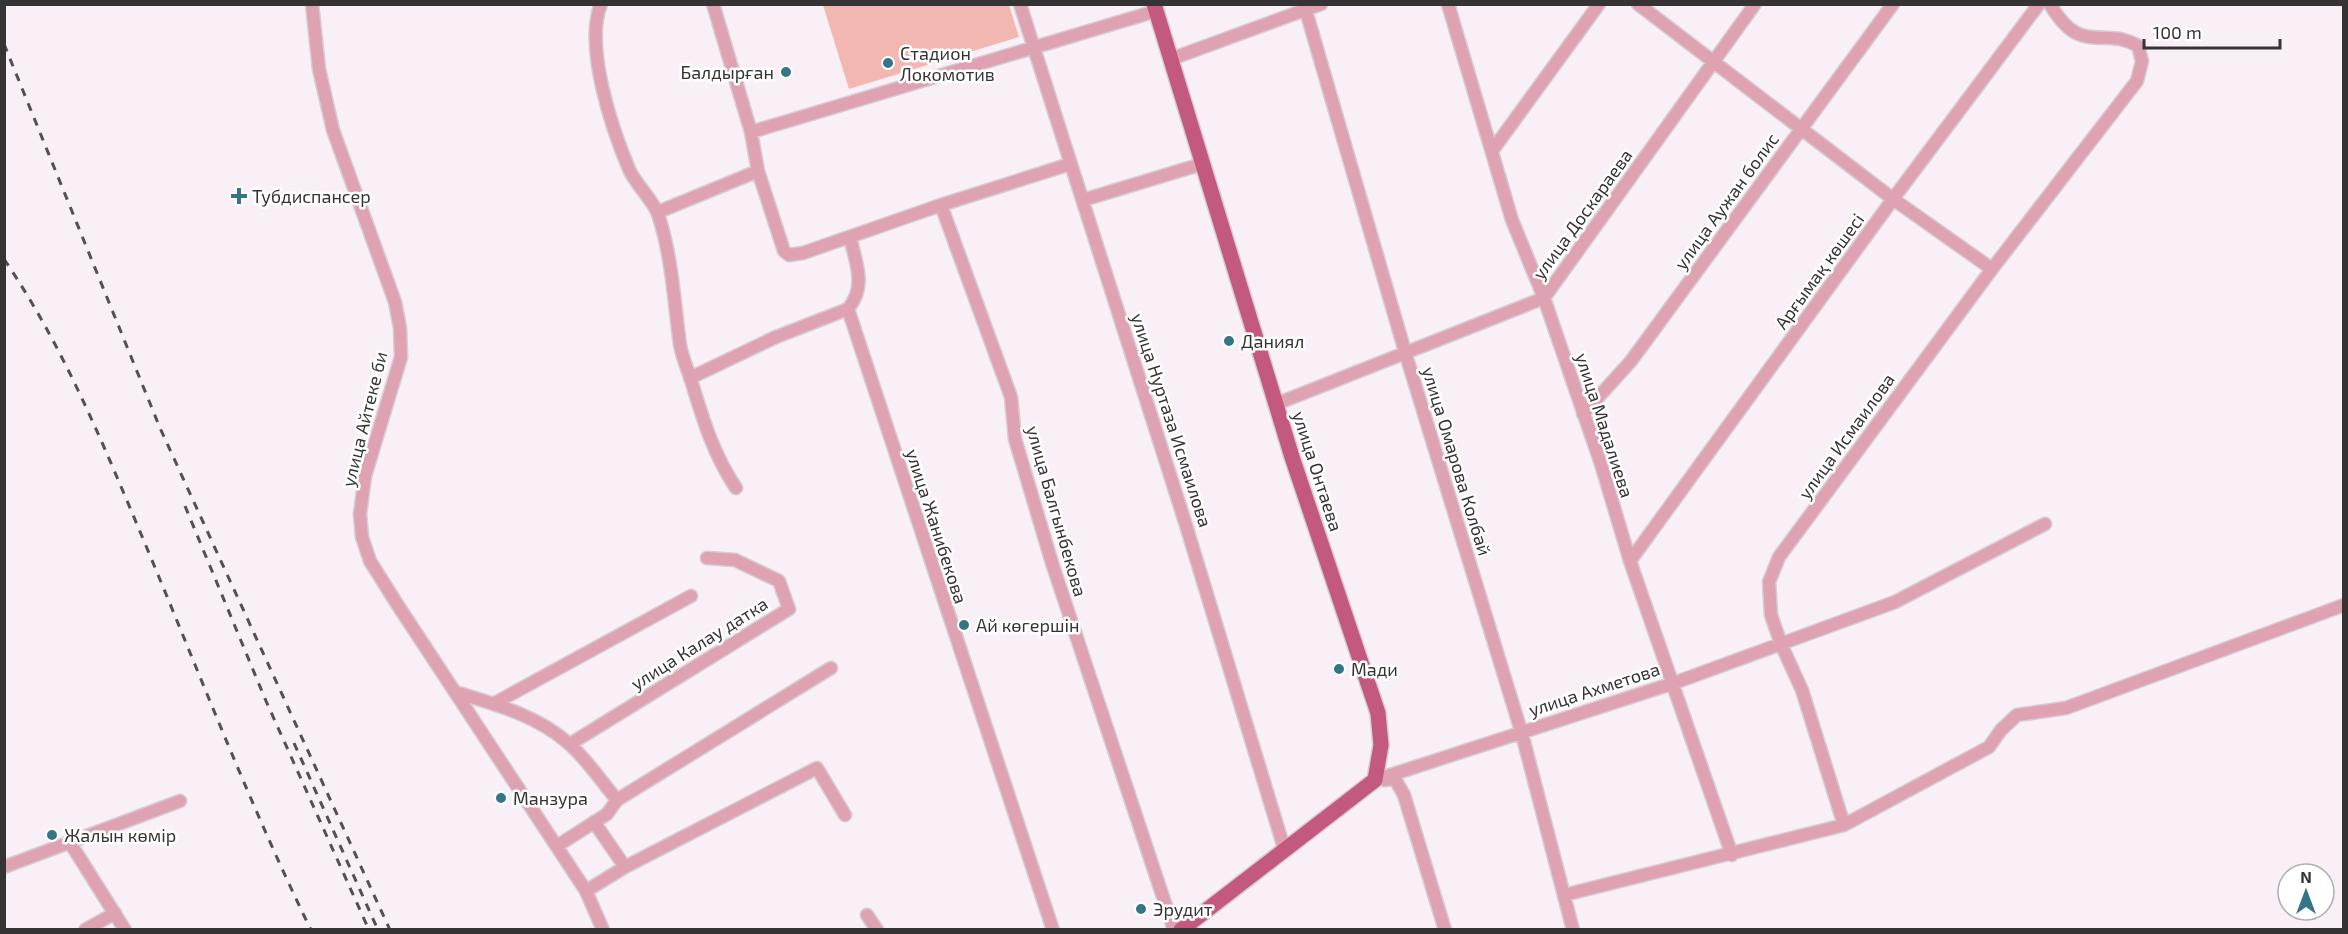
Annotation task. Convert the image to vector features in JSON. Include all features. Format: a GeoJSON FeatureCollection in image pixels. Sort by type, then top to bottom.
{"type":"FeatureCollection","features":[{"type":"Feature","properties":{"kind":"main road","name":"улица Онтаева"},"geometry":{"type":"LineString","coordinates":[[1155,8],[1276,404],[1378,713],[1381,745],[1375,780]]}},
{"type":"Feature","properties":{"kind":"main road","name":"улица Ахметова"},"geometry":{"type":"LineString","coordinates":[[1182,930],[1284,848],[1375,780]]}},
{"type":"Feature","properties":{"kind":"street","name":"улица Айтеке би"},"geometry":{"type":"LineString","coordinates":[[312,4],[319,69],[333,130],[395,302],[400,328],[401,357],[365,476],[360,514],[362,537],[370,561],[586,891],[603,930]]}},
{"type":"Feature","properties":{"kind":"street"},"geometry":{"type":"LineString","coordinates":[[601,4],[596,30],[597,53],[612,120],[629,169],[658,212],[671,270],[680,347],[707,435],[736,489]]}},
{"type":"Feature","properties":{"kind":"street"},"geometry":{"type":"LineString","coordinates":[[713,4],[751,132],[758,171],[783,251],[789,255],[1070,164]]}},
{"type":"Feature","properties":{"kind":"street","name":"улица Нуртаза Исмаилова"},"geometry":{"type":"LineString","coordinates":[[1020,4],[1185,522],[1284,848]]}},
{"type":"Feature","properties":{"kind":"street"},"geometry":{"type":"LineString","coordinates":[[1171,59],[1321,4]]}},
{"type":"Feature","properties":{"kind":"street","name":"улица Мадалиева"},"geometry":{"type":"LineString","coordinates":[[1448,4],[1512,220],[1544,298],[1630,561],[1732,855]]}},
{"type":"Feature","properties":{"kind":"street"},"geometry":{"type":"LineString","coordinates":[[1492,151],[1599,4]]}},
{"type":"Feature","properties":{"kind":"street"},"geometry":{"type":"LineString","coordinates":[[1638,4],[1893,199],[1992,269]]}},
{"type":"Feature","properties":{"kind":"street","name":"улица Доскараева"},"geometry":{"type":"LineString","coordinates":[[1276,404],[1406,355],[1544,298],[1755,4]]}},
{"type":"Feature","properties":{"kind":"street","name":"улица Аужан болис"},"geometry":{"type":"LineString","coordinates":[[1583,414],[1631,361],[1893,4]]}},
{"type":"Feature","properties":{"kind":"street","name":"Арғымақ көшесі"},"geometry":{"type":"LineString","coordinates":[[1630,561],[1893,199],[2039,4]]}},
{"type":"Feature","properties":{"kind":"street","name":"улица Исмаилова"},"geometry":{"type":"LineString","coordinates":[[1845,825],[1802,690],[1781,644],[1771,615],[1769,582],[1779,557],[1992,269],[2115,113],[2137,81],[2142,61],[2138,46],[2126,39],[2090,39],[2076,34],[2061,21],[2050,4]]}},
{"type":"Feature","properties":{"kind":"street"},"geometry":{"type":"LineString","coordinates":[[751,132],[1034,48],[1155,8]]}},
{"type":"Feature","properties":{"kind":"street","name":"улица Омарова Колбай"},"geometry":{"type":"LineString","coordinates":[[1305,8],[1406,355],[1522,734],[1573,930]]}},
{"type":"Feature","properties":{"kind":"street"},"geometry":{"type":"LineString","coordinates":[[1083,201],[1202,164]]}},
{"type":"Feature","properties":{"kind":"street"},"geometry":{"type":"LineString","coordinates":[[658,212],[758,171]]}},
{"type":"Feature","properties":{"kind":"street","name":"улица Балгынбекова"},"geometry":{"type":"LineString","coordinates":[[941,205],[1011,397],[1015,439],[1052,563],[1174,930]]}},
{"type":"Feature","properties":{"kind":"street"},"geometry":{"type":"LineString","coordinates":[[690,378],[776,337],[848,309],[857,298],[860,286],[850,237]]}},
{"type":"Feature","properties":{"kind":"street","name":"улица Жанибекова"},"geometry":{"type":"LineString","coordinates":[[848,309],[1053,930]]}},
{"type":"Feature","properties":{"kind":"street","name":"улица Ахметова"},"geometry":{"type":"LineString","coordinates":[[1375,780],[1674,683],[1895,603],[2044,524]]}},
{"type":"Feature","properties":{"kind":"street","name":"улица Калау датка"},"geometry":{"type":"LineString","coordinates":[[570,744],[789,609],[779,581],[735,560],[707,558]]}},
{"type":"Feature","properties":{"kind":"street"},"geometry":{"type":"LineString","coordinates":[[493,704],[691,596]]}},
{"type":"Feature","properties":{"kind":"street"},"geometry":{"type":"LineString","coordinates":[[1564,896],[1845,825],[1989,747],[2001,730],[2017,715],[2066,708],[2343,605]]}},
{"type":"Feature","properties":{"kind":"street"},"geometry":{"type":"LineString","coordinates":[[557,846],[607,814],[617,800],[831,668]]}},
{"type":"Feature","properties":{"kind":"street"},"geometry":{"type":"LineString","coordinates":[[458,693],[493,704],[553,731],[570,744],[617,800]]}},
{"type":"Feature","properties":{"kind":"street"},"geometry":{"type":"LineString","coordinates":[[586,891],[625,867],[817,768],[845,815]]}},
{"type":"Feature","properties":{"kind":"street"},"geometry":{"type":"LineString","coordinates":[[1375,780],[1395,779],[1404,795],[1445,930]]}},
{"type":"Feature","properties":{"kind":"street"},"geometry":{"type":"LineString","coordinates":[[4,867],[180,801]]}},
{"type":"Feature","properties":{"kind":"street"},"geometry":{"type":"LineString","coordinates":[[594,822],[625,867]]}},
{"type":"Feature","properties":{"kind":"street"},"geometry":{"type":"LineString","coordinates":[[69,841],[125,930]]}},
{"type":"Feature","properties":{"kind":"street"},"geometry":{"type":"LineString","coordinates":[[85,930],[115,914]]}},
{"type":"Feature","properties":{"kind":"street"},"geometry":{"type":"LineString","coordinates":[[867,915],[877,930]]}},
{"type":"Feature","properties":{"kind":"shaded area","name":"Стадион Локомотив"},"geometry":{"type":"Polygon","coordinates":[[[823,5],[1009,5],[1019,37],[849,89],[823,5]]]}},
{"type":"Feature","properties":{"kind":"railway"},"geometry":{"type":"LineString","coordinates":[[4,44],[160,428],[390,930]]}},
{"type":"Feature","properties":{"kind":"railway"},"geometry":{"type":"LineString","coordinates":[[4,259],[45,325],[96,428],[244,783],[311,930]]}},
{"type":"Feature","properties":{"kind":"railway"},"geometry":{"type":"LineString","coordinates":[[185,506],[266,701],[369,930]]}},
{"type":"Feature","properties":{"kind":"railway"},"geometry":{"type":"LineString","coordinates":[[294,743],[378,930]]}},
{"type":"Feature","properties":{"kind":"place","name":"Стадион Локомотив"},"geometry":{"type":"Point","coordinates":[888,63]}},
{"type":"Feature","properties":{"kind":"place","name":"Балдырған"},"geometry":{"type":"Point","coordinates":[786,72]}},
{"type":"Feature","properties":{"kind":"place","name":"Тубдиспансер"},"geometry":{"type":"Point","coordinates":[239,196]}},
{"type":"Feature","properties":{"kind":"place","name":"Даниял"},"geometry":{"type":"Point","coordinates":[1229,341]}},
{"type":"Feature","properties":{"kind":"place","name":"Ай көгершін"},"geometry":{"type":"Point","coordinates":[964,625]}},
{"type":"Feature","properties":{"kind":"place","name":"Мади"},"geometry":{"type":"Point","coordinates":[1339,669]}},
{"type":"Feature","properties":{"kind":"place","name":"Манзура"},"geometry":{"type":"Point","coordinates":[501,798]}},
{"type":"Feature","properties":{"kind":"place","name":"Жалын көмір"},"geometry":{"type":"Point","coordinates":[52,835]}},
{"type":"Feature","properties":{"kind":"place","name":"Эрудит"},"geometry":{"type":"Point","coordinates":[1141,909]}}]}
